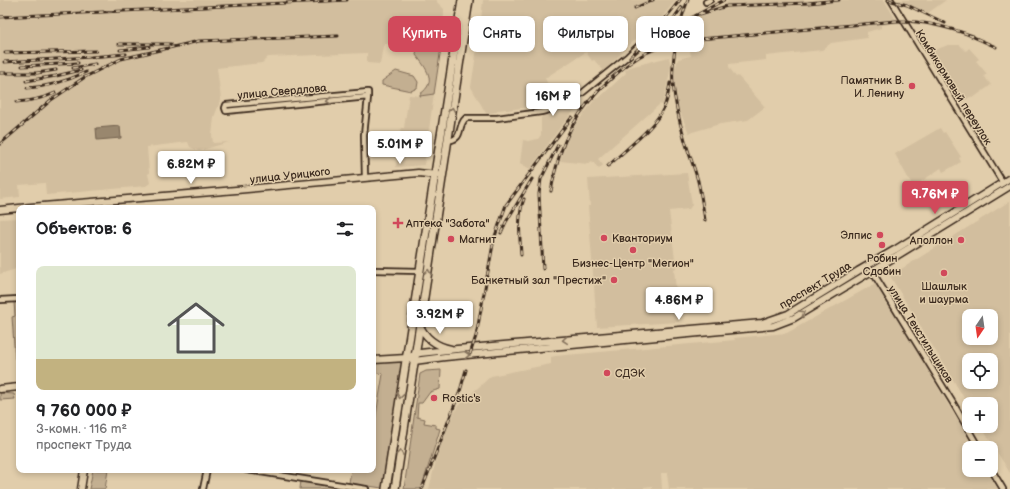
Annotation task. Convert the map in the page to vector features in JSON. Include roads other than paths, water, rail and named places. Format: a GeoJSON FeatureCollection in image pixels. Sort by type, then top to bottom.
{"type":"FeatureCollection","features":[{"type":"Feature","properties":{"kind":"main road"},"geometry":{"type":"LineString","coordinates":[[395,489],[442,176],[465,1]]}},
{"type":"Feature","properties":{"kind":"main road"},"geometry":{"type":"LineString","coordinates":[[386,489],[434,174],[465,1]]}},
{"type":"Feature","properties":{"kind":"main road","name":"улица Урицкого"},"geometry":{"type":"LineString","coordinates":[[55,205],[418,173],[442,176]]}},
{"type":"Feature","properties":{"kind":"main road","name":"проспект Труда"},"geometry":{"type":"LineString","coordinates":[[414,358],[420,353],[773,326],[786,321],[872,271],[1006,186],[1010,178]]}},
{"type":"Feature","properties":{"kind":"main road","name":"проспект Труда"},"geometry":{"type":"LineString","coordinates":[[414,358],[445,357],[709,330],[762,323],[788,314],[868,265],[1006,186]]}},
{"type":"Feature","properties":{"kind":"main road","name":"улица Урицкого"},"geometry":{"type":"LineString","coordinates":[[0,210],[16,208]]}},
{"type":"Feature","properties":{"kind":"main road"},"geometry":{"type":"LineString","coordinates":[[868,265],[872,271]]}},
{"type":"Feature","properties":{"kind":"main road"},"geometry":{"type":"LineString","coordinates":[[420,324],[422,330],[430,339],[444,347],[456,350]]}},
{"type":"Feature","properties":{"kind":"main road"},"geometry":{"type":"LineString","coordinates":[[376,360],[414,358]]}},
{"type":"Feature","properties":{"kind":"main road"},"geometry":{"type":"LineString","coordinates":[[0,389],[16,388]]}},
{"type":"Feature","properties":{"kind":"main road"},"geometry":{"type":"LineString","coordinates":[[81,489],[84,473]]}},
{"type":"Feature","properties":{"kind":"street","name":"Комбикормовый переулок"},"geometry":{"type":"LineString","coordinates":[[891,0],[1006,186]]}},
{"type":"Feature","properties":{"kind":"street"},"geometry":{"type":"LineString","coordinates":[[447,141],[456,138],[459,135],[462,122],[466,118],[497,118],[541,112],[567,101],[581,94],[636,48]]}},
{"type":"Feature","properties":{"kind":"street"},"geometry":{"type":"LineString","coordinates":[[365,178],[364,135],[368,95]]}},
{"type":"Feature","properties":{"kind":"street","name":"улица Свердлова"},"geometry":{"type":"LineString","coordinates":[[368,95],[226,110],[225,108],[226,106],[368,95]]}},
{"type":"Feature","properties":{"kind":"street"},"geometry":{"type":"LineString","coordinates":[[376,270],[420,271]]}},
{"type":"Feature","properties":{"kind":"street","name":"улица Текстильщиков"},"geometry":{"type":"LineString","coordinates":[[872,271],[975,441]]}},
{"type":"Feature","properties":{"kind":"street"},"geometry":{"type":"LineString","coordinates":[[0,300],[16,299]]}},
{"type":"Feature","properties":{"kind":"street"},"geometry":{"type":"LineString","coordinates":[[203,489],[206,473]]}},
{"type":"Feature","properties":{"kind":"street"},"geometry":{"type":"LineString","coordinates":[[266,473],[366,489]]}},
{"type":"Feature","properties":{"kind":"street"},"geometry":{"type":"LineString","coordinates":[[996,477],[1003,489]]}},
{"type":"Feature","properties":{"kind":"railway"},"geometry":{"type":"LineString","coordinates":[[0,17],[347,0]]}},
{"type":"Feature","properties":{"kind":"railway"},"geometry":{"type":"LineString","coordinates":[[635,8],[653,0]]}},
{"type":"Feature","properties":{"kind":"railway"},"geometry":{"type":"LineString","coordinates":[[630,57],[651,36],[680,0]]}},
{"type":"Feature","properties":{"kind":"railway"},"geometry":{"type":"LineString","coordinates":[[688,0],[676,41],[673,63],[673,84],[680,124],[698,181],[705,220]]}},
{"type":"Feature","properties":{"kind":"railway"},"geometry":{"type":"LineString","coordinates":[[695,16],[724,0]]}},
{"type":"Feature","properties":{"kind":"railway"},"geometry":{"type":"LineString","coordinates":[[700,14],[727,6],[808,3],[839,0]]}},
{"type":"Feature","properties":{"kind":"railway"},"geometry":{"type":"LineString","coordinates":[[888,0],[907,5],[945,23]]}},
{"type":"Feature","properties":{"kind":"railway"},"geometry":{"type":"LineString","coordinates":[[675,16],[682,7]]}},
{"type":"Feature","properties":{"kind":"railway"},"geometry":{"type":"LineString","coordinates":[[551,191],[554,173],[559,157],[572,127],[580,114],[601,88],[629,63],[646,53],[659,48],[679,42],[700,39],[896,21],[935,25],[973,36]]}},
{"type":"Feature","properties":{"kind":"railway"},"geometry":{"type":"LineString","coordinates":[[969,35],[996,47]]}},
{"type":"Feature","properties":{"kind":"railway"},"geometry":{"type":"LineString","coordinates":[[0,144],[51,100],[85,77],[121,59],[199,41],[338,36]]}},
{"type":"Feature","properties":{"kind":"railway"},"geometry":{"type":"LineString","coordinates":[[119,44],[171,44]]}},
{"type":"Feature","properties":{"kind":"railway"},"geometry":{"type":"LineString","coordinates":[[120,50],[149,47]]}},
{"type":"Feature","properties":{"kind":"railway"},"geometry":{"type":"LineString","coordinates":[[5,53],[96,51]]}},
{"type":"Feature","properties":{"kind":"railway"},"geometry":{"type":"LineString","coordinates":[[4,62],[126,54]]}},
{"type":"Feature","properties":{"kind":"railway"},"geometry":{"type":"LineString","coordinates":[[22,66],[78,63]]}},
{"type":"Feature","properties":{"kind":"railway"},"geometry":{"type":"LineString","coordinates":[[73,68],[95,64]]}},
{"type":"Feature","properties":{"kind":"railway"},"geometry":{"type":"LineString","coordinates":[[0,73],[37,73],[56,70]]}},
{"type":"Feature","properties":{"kind":"railway"},"geometry":{"type":"LineString","coordinates":[[26,81],[81,70]]}},
{"type":"Feature","properties":{"kind":"railway"},"geometry":{"type":"LineString","coordinates":[[27,88],[57,83],[86,72]]}},
{"type":"Feature","properties":{"kind":"railway"},"geometry":{"type":"LineString","coordinates":[[608,166],[644,134],[656,120],[665,106],[670,83]]}},
{"type":"Feature","properties":{"kind":"railway"},"geometry":{"type":"LineString","coordinates":[[16,102],[45,97],[55,93]]}},
{"type":"Feature","properties":{"kind":"railway"},"geometry":{"type":"LineString","coordinates":[[470,354],[476,336],[494,239],[506,205],[572,117]]}},
{"type":"Feature","properties":{"kind":"railway"},"geometry":{"type":"LineString","coordinates":[[543,269],[539,194],[541,179],[558,145]]}},
{"type":"Feature","properties":{"kind":"railway"},"geometry":{"type":"LineString","coordinates":[[501,233],[532,179]]}},
{"type":"Feature","properties":{"kind":"railway"},"geometry":{"type":"LineString","coordinates":[[521,255],[520,213],[524,199]]}},
{"type":"Feature","properties":{"kind":"railway"},"geometry":{"type":"LineString","coordinates":[[422,489],[460,391],[466,370]]}},
{"type":"Feature","properties":{"kind":"place","name":"Памятник В. И. Ленину"},"geometry":{"type":"Point","coordinates":[912,86]}},
{"type":"Feature","properties":{"kind":"place","name":"Аптека \"Забота\""},"geometry":{"type":"Point","coordinates":[398,223]}},
{"type":"Feature","properties":{"kind":"place","name":"Элпис"},"geometry":{"type":"Point","coordinates":[880,235]}},
{"type":"Feature","properties":{"kind":"place","name":"Кванториум"},"geometry":{"type":"Point","coordinates":[604,238]}},
{"type":"Feature","properties":{"kind":"place","name":"Магнит"},"geometry":{"type":"Point","coordinates":[451,239]}},
{"type":"Feature","properties":{"kind":"place","name":"Аполлон"},"geometry":{"type":"Point","coordinates":[961,240]}},
{"type":"Feature","properties":{"kind":"place","name":"Робин Сдобин"},"geometry":{"type":"Point","coordinates":[882,245]}},
{"type":"Feature","properties":{"kind":"place","name":"Бизнес-Центр \"Мегион\""},"geometry":{"type":"Point","coordinates":[633,250]}},
{"type":"Feature","properties":{"kind":"place","name":"Шашлык и шаурма"},"geometry":{"type":"Point","coordinates":[944,273]}},
{"type":"Feature","properties":{"kind":"place","name":"Банкетный зал \"Престиж\""},"geometry":{"type":"Point","coordinates":[614,280]}},
{"type":"Feature","properties":{"kind":"place","name":"СДЭК"},"geometry":{"type":"Point","coordinates":[607,373]}},
{"type":"Feature","properties":{"kind":"place","name":"Rostic's"},"geometry":{"type":"Point","coordinates":[434,398]}}]}
